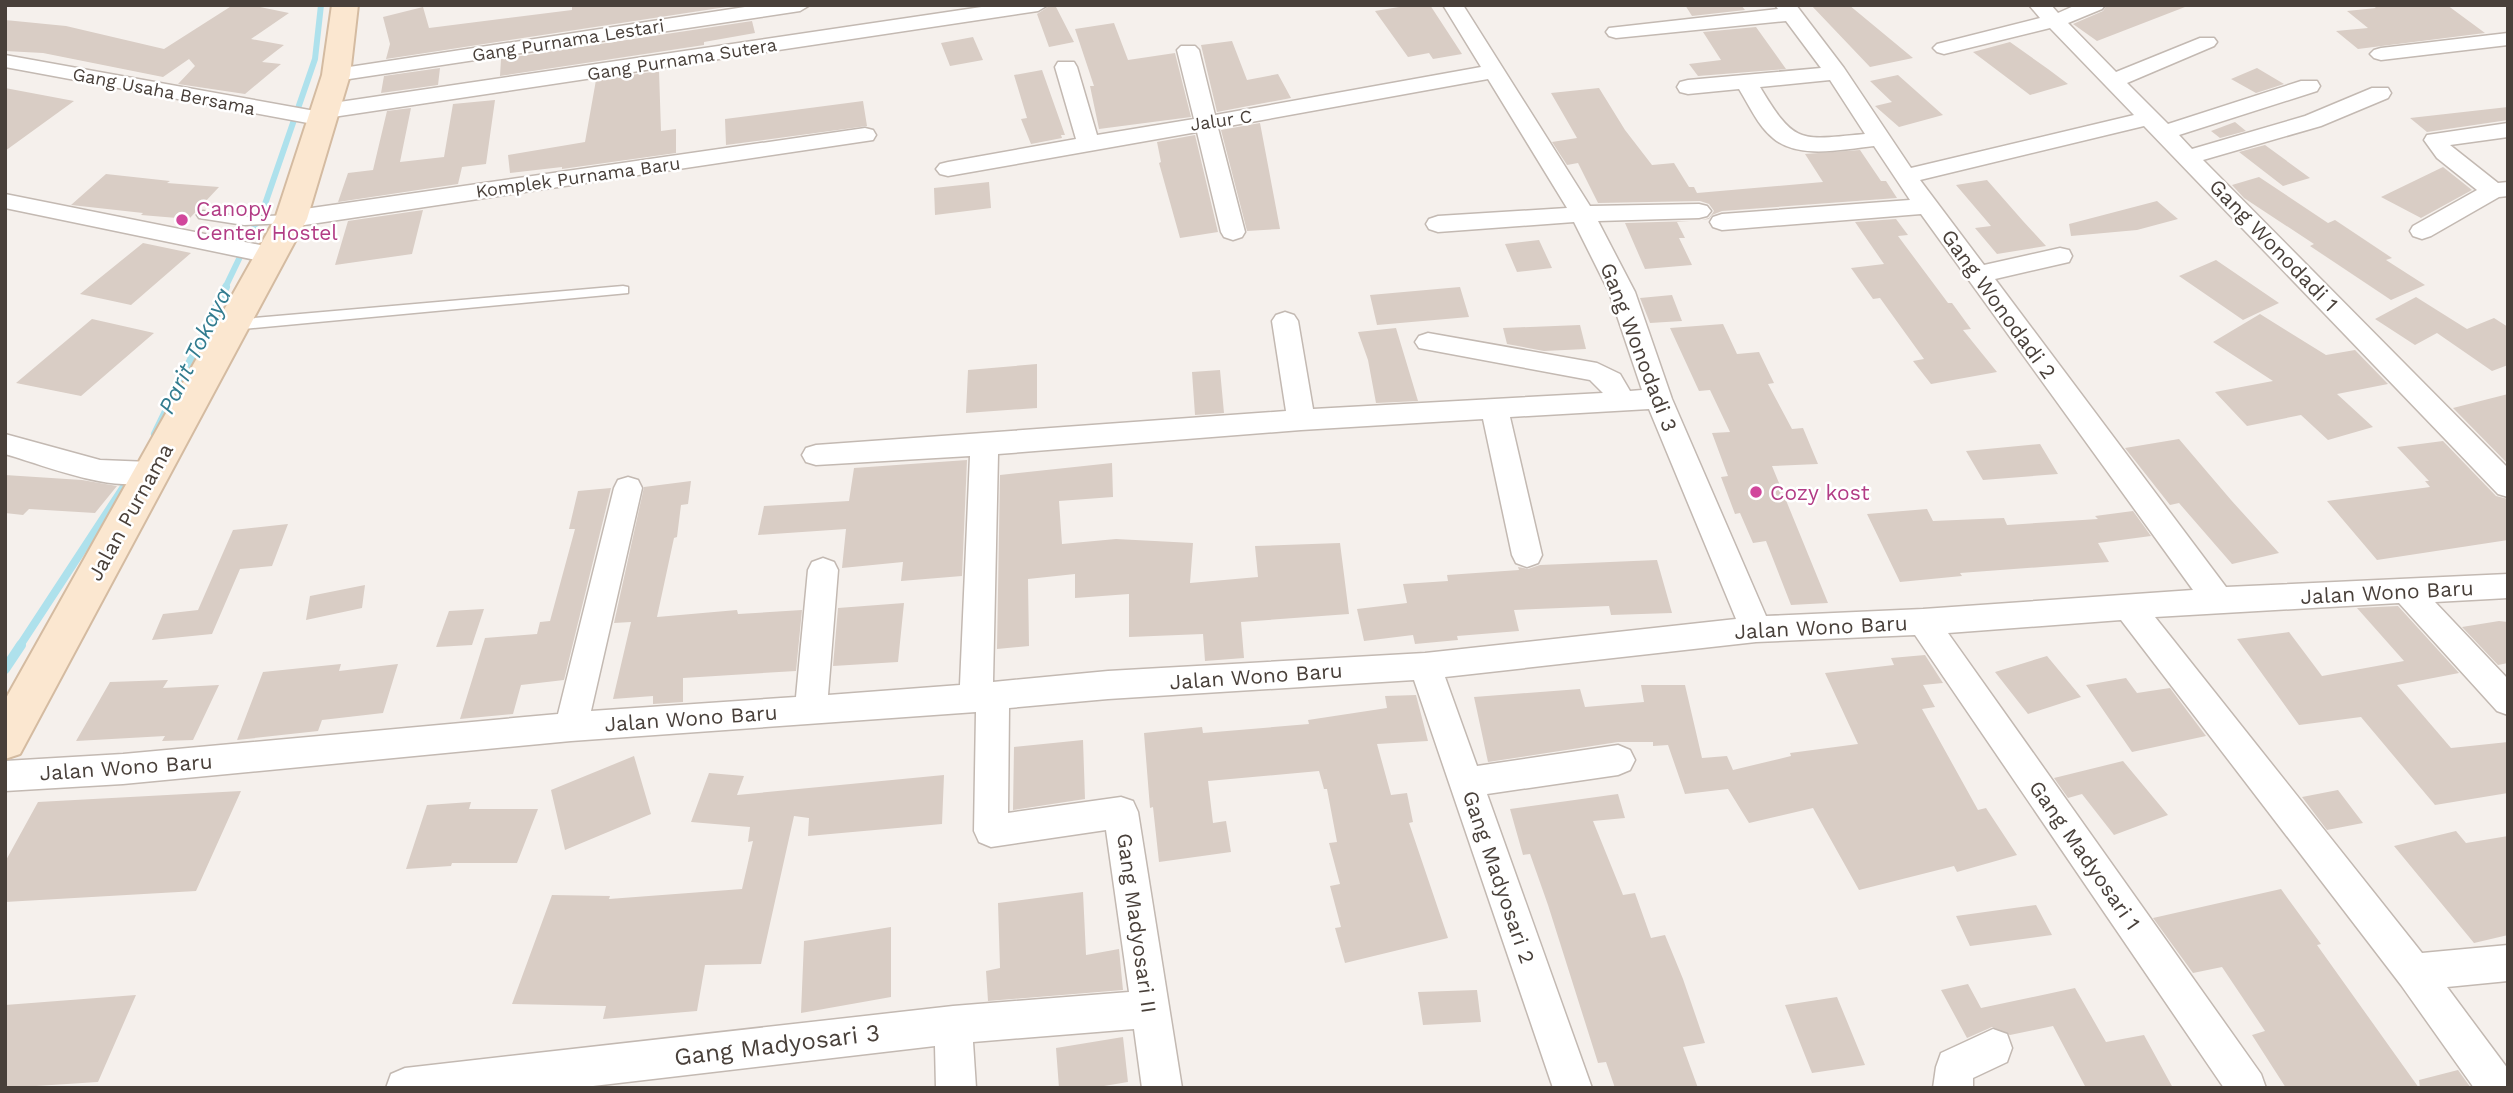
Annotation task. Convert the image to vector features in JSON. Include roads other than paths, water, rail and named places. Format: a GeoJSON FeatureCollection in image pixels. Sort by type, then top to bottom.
{"type":"FeatureCollection","features":[{"type":"Feature","properties":{"kind":"street","name":"Jalan Purnama"},"geometry":{"type":"LineString","coordinates":[[5,741],[147,473],[232,325],[272,237],[310,115],[336,75],[345,5]]}},
{"type":"Feature","properties":{"kind":"street","name":"Gang Purnama Lestari"},"geometry":{"type":"LineString","coordinates":[[336,75],[800,5]]}},
{"type":"Feature","properties":{"kind":"street","name":"Gang Purnama Sutera"},"geometry":{"type":"LineString","coordinates":[[310,115],[1038,5]]}},
{"type":"Feature","properties":{"kind":"street","name":"Gang Wonodadi 3"},"geometry":{"type":"LineString","coordinates":[[1453,5],[1583,214],[1622,292],[1658,399],[1756,629]]}},
{"type":"Feature","properties":{"kind":"street"},"geometry":{"type":"LineString","coordinates":[[1944,48],[2047,13],[2095,5]]}},
{"type":"Feature","properties":{"kind":"street"},"geometry":{"type":"LineString","coordinates":[[1616,32],[1788,10]]}},
{"type":"Feature","properties":{"kind":"street","name":"Gang Wonodadi 2"},"geometry":{"type":"LineString","coordinates":[[1788,10],[1836,73],[1905,176],[2218,600]]}},
{"type":"Feature","properties":{"kind":"street","name":"Gang Wonodadi 1"},"geometry":{"type":"LineString","coordinates":[[2047,13],[2508,486]]}},
{"type":"Feature","properties":{"kind":"street"},"geometry":{"type":"LineString","coordinates":[[2381,54],[2508,39]]}},
{"type":"Feature","properties":{"kind":"street"},"geometry":{"type":"LineString","coordinates":[[2113,81],[2207,42]]}},
{"type":"Feature","properties":{"kind":"street"},"geometry":{"type":"LineString","coordinates":[[1188,50],[1233,232]]}},
{"type":"Feature","properties":{"kind":"street","name":"Gang Usaha Bersama"},"geometry":{"type":"LineString","coordinates":[[5,61],[310,115]]}},
{"type":"Feature","properties":{"kind":"street"},"geometry":{"type":"LineString","coordinates":[[1066,67],[1088,143]]}},
{"type":"Feature","properties":{"kind":"street","name":"Jalur C"},"geometry":{"type":"LineString","coordinates":[[948,169],[1206,121],[1355,99],[1493,71]]}},
{"type":"Feature","properties":{"kind":"street"},"geometry":{"type":"LineString","coordinates":[[1688,87],[1836,73]]}},
{"type":"Feature","properties":{"kind":"street"},"geometry":{"type":"LineString","coordinates":[[1746,82],[1775,128],[1789,140],[1808,144],[1881,139]]}},
{"type":"Feature","properties":{"kind":"street"},"geometry":{"type":"LineString","coordinates":[[1905,176],[2157,126],[2309,86]]}},
{"type":"Feature","properties":{"kind":"street"},"geometry":{"type":"LineString","coordinates":[[2188,157],[2313,121],[2380,93]]}},
{"type":"Feature","properties":{"kind":"street"},"geometry":{"type":"LineString","coordinates":[[2422,231],[2500,190],[2445,153],[2435,140],[2508,130]]}},
{"type":"Feature","properties":{"kind":"street","name":"Komplek Purnama Baru"},"geometry":{"type":"LineString","coordinates":[[272,237],[865,135]]}},
{"type":"Feature","properties":{"kind":"street"},"geometry":{"type":"LineString","coordinates":[[5,201],[231,247],[272,237]]}},
{"type":"Feature","properties":{"kind":"street"},"geometry":{"type":"LineString","coordinates":[[1722,222],[1927,206]]}},
{"type":"Feature","properties":{"kind":"street"},"geometry":{"type":"LineString","coordinates":[[1438,224],[1583,214],[1699,211]]}},
{"type":"Feature","properties":{"kind":"street"},"geometry":{"type":"LineString","coordinates":[[1978,275],[2060,256]]}},
{"type":"Feature","properties":{"kind":"street"},"geometry":{"type":"LineString","coordinates":[[1285,321],[1301,419]]}},
{"type":"Feature","properties":{"kind":"street"},"geometry":{"type":"LineString","coordinates":[[1428,342],[1597,372],[1610,381],[1622,401]]}},
{"type":"Feature","properties":{"kind":"street"},"geometry":{"type":"LineString","coordinates":[[816,455],[984,445],[1301,419],[1658,399]]}},
{"type":"Feature","properties":{"kind":"street"},"geometry":{"type":"LineString","coordinates":[[1494,408],[1527,555]]}},
{"type":"Feature","properties":{"kind":"street"},"geometry":{"type":"LineString","coordinates":[[5,444],[100,471],[147,473]]}},
{"type":"Feature","properties":{"kind":"street"},"geometry":{"type":"LineString","coordinates":[[984,445],[985,697]]}},
{"type":"Feature","properties":{"kind":"street"},"geometry":{"type":"LineString","coordinates":[[571,727],[628,488]]}},
{"type":"Feature","properties":{"kind":"street"},"geometry":{"type":"LineString","coordinates":[[811,710],[823,570]]}},
{"type":"Feature","properties":{"kind":"street","name":"Jalan Wono Baru"},"geometry":{"type":"LineString","coordinates":[[5,776],[123,769],[571,727],[985,697],[1108,685],[1425,666],[1756,629],[1923,622],[2218,600],[2508,586]]}},
{"type":"Feature","properties":{"kind":"street"},"geometry":{"type":"LineString","coordinates":[[2406,591],[2508,701]]}},
{"type":"Feature","properties":{"kind":"street"},"geometry":{"type":"LineString","coordinates":[[2128,607],[2414,972],[2498,1088]]}},
{"type":"Feature","properties":{"kind":"street","name":"Gang Madyosari 1"},"geometry":{"type":"LineString","coordinates":[[1923,622],[2247,1088]]}},
{"type":"Feature","properties":{"kind":"street","name":"Gang Madyosari 2"},"geometry":{"type":"LineString","coordinates":[[1425,666],[1573,1088]]}},
{"type":"Feature","properties":{"kind":"street","name":"Gang Madyosari II"},"geometry":{"type":"LineString","coordinates":[[985,697],[991,831],[1121,813],[1162,1088]]}},
{"type":"Feature","properties":{"kind":"street"},"geometry":{"type":"LineString","coordinates":[[1466,782],[1618,760]]}},
{"type":"Feature","properties":{"kind":"street"},"geometry":{"type":"LineString","coordinates":[[2414,972],[2508,963]]}},
{"type":"Feature","properties":{"kind":"street","name":"Gang Madyosari 3"},"geometry":{"type":"LineString","coordinates":[[405,1088],[953,1025],[1149,1009]]}},
{"type":"Feature","properties":{"kind":"street"},"geometry":{"type":"LineString","coordinates":[[953,1025],[956,1088]]}},
{"type":"Feature","properties":{"kind":"street"},"geometry":{"type":"LineString","coordinates":[[1953,1088],[1955,1068],[1993,1048]]}},
{"type":"Feature","properties":{"kind":"lane"},"geometry":{"type":"LineString","coordinates":[[203,215],[244,221],[272,237]]}},
{"type":"Feature","properties":{"kind":"lane"},"geometry":{"type":"LineString","coordinates":[[232,325],[623,290]]}},
{"type":"Feature","properties":{"kind":"waterway","name":"Parit Tokaya"},"geometry":{"type":"LineString","coordinates":[[225,288],[264,207],[315,59],[321,5]]}},
{"type":"Feature","properties":{"kind":"waterway","name":"Parit Tokaya"},"geometry":{"type":"LineString","coordinates":[[155,434],[226,287]]}},
{"type":"Feature","properties":{"kind":"waterway","name":"Parit Tokaya"},"geometry":{"type":"LineString","coordinates":[[19,647],[131,476]]}},
{"type":"Feature","properties":{"kind":"waterway","name":"Parit Tokaya"},"geometry":{"type":"LineString","coordinates":[[5,669],[21,645]]}},
{"type":"Feature","properties":{"kind":"place","name":"Canopy Center Hostel"},"geometry":{"type":"Point","coordinates":[182,220]}},
{"type":"Feature","properties":{"kind":"place","name":"Cozy kost"},"geometry":{"type":"Point","coordinates":[1756,492]}}]}
